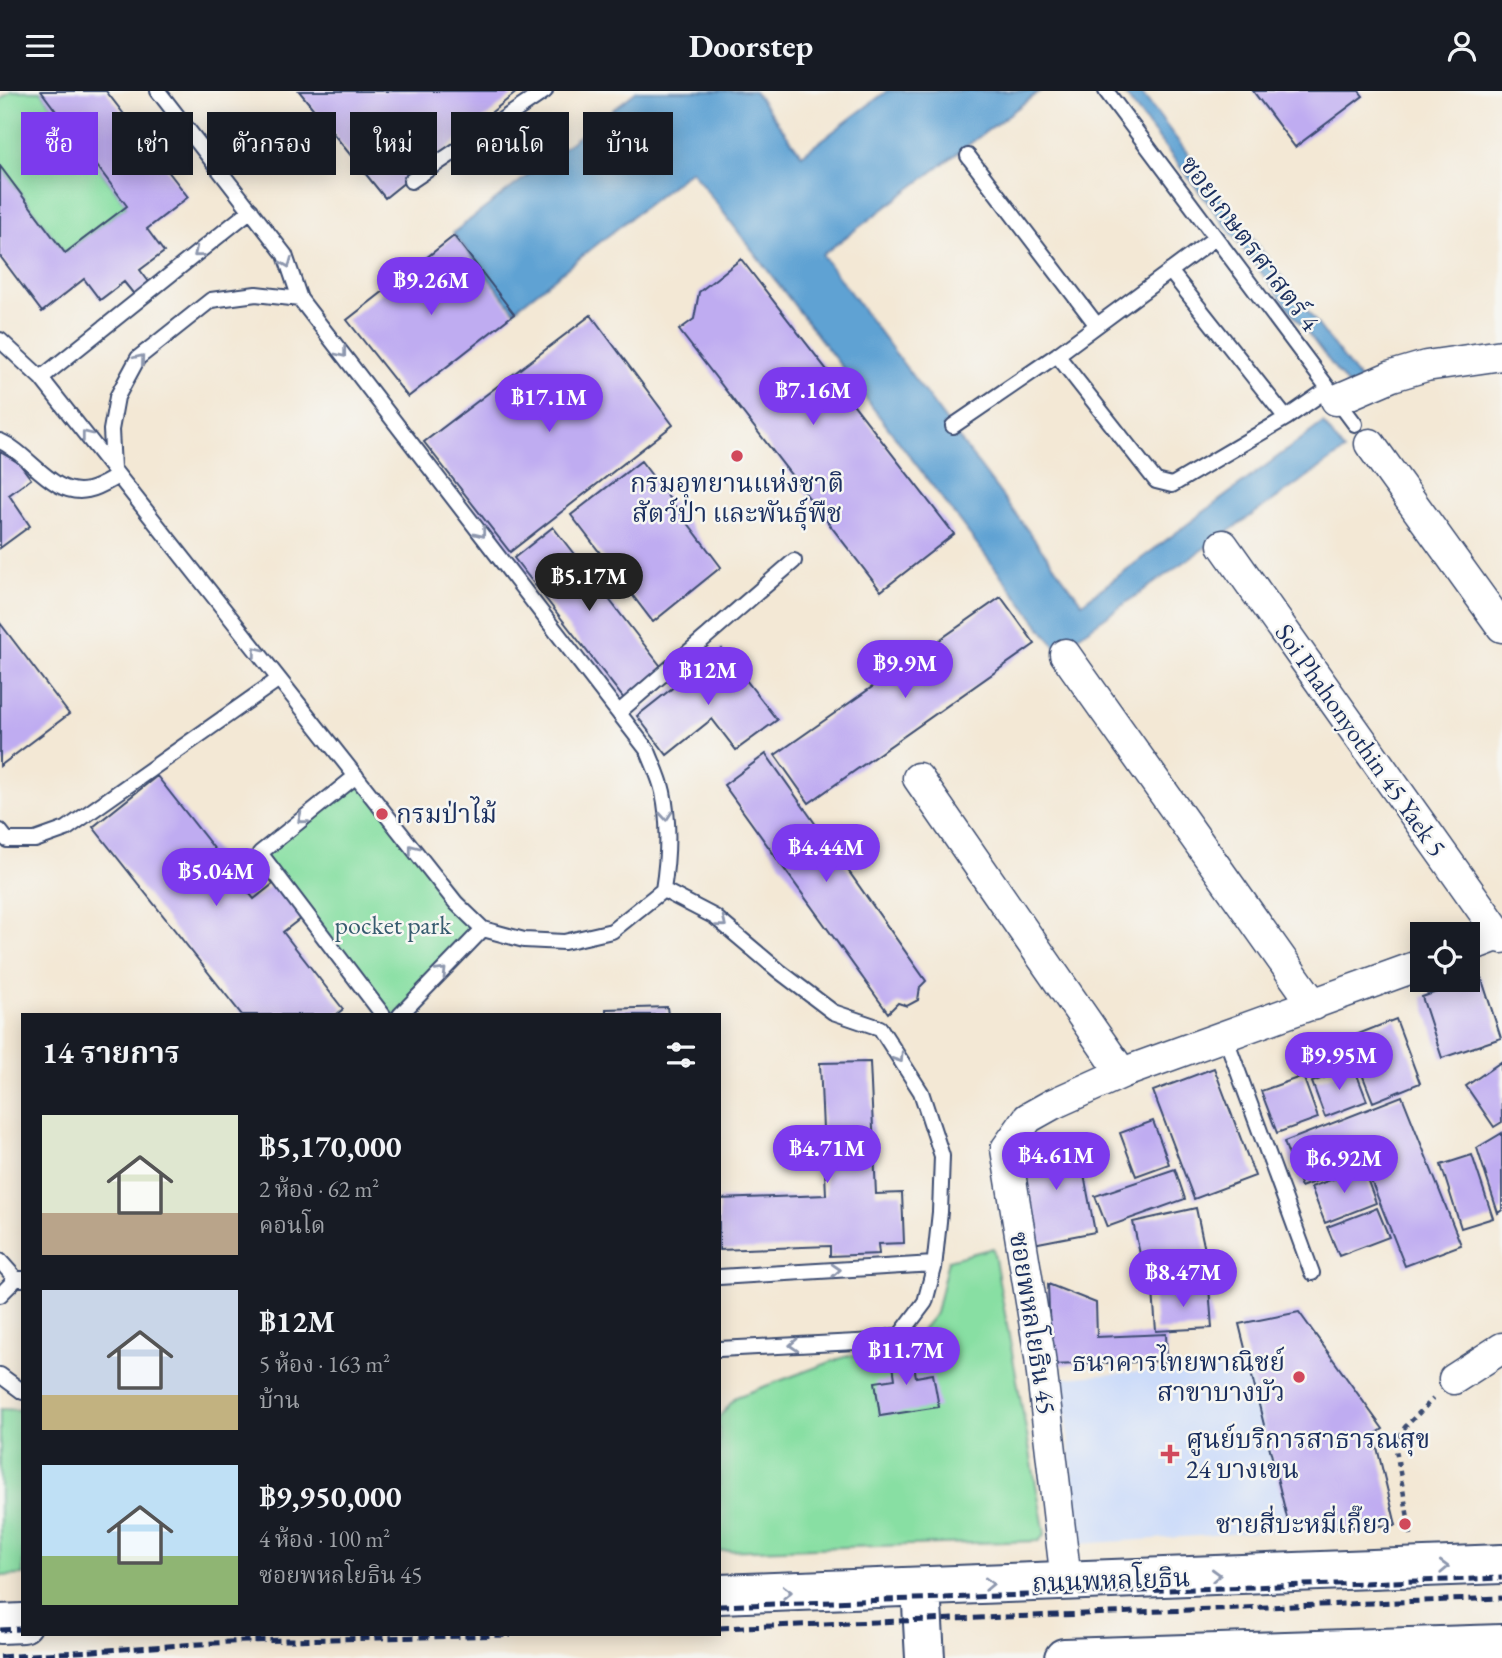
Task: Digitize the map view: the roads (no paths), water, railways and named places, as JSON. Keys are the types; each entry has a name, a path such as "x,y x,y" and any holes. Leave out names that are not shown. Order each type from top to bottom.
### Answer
{"main road":[{"name":"ถนนพหลโยธิน","path":"721,1594 1502,1564"},
{"path":"921,1587 925,1658"},
{"path":"0,1624 21,1623"},
{"path":"1064,1658 1502,1644"}],"street":[{"path":"1332,394 1426,366 1502,355"},
{"path":"1362,434 1502,628"},
{"name":"Soi Phahonyothin 45 Yaek 5","path":"1223,545 1501,936"},
{"path":"1065,654 1314,1005"},
{"path":"918,778 1122,1073"},
{"path":"1480,943 1501,936"},
{"name":"ซอยพหลโยธิน 45","path":"1066,1581 1040,1357 1006,1149 1028,1118 1122,1073 1410,969"},
{"path":"1454,1379 1502,1348"}],"lane":[{"path":"0,340 41,378 456,903 483,929 524,940 564,942 612,931 663,890 667,838 663,791 648,751 300,299 285,255 158,91"},
{"path":"411,181 545,91"},
{"name":"ซอยเกษตรศาสตร์ 4","path":"1106,91 1362,434"},
{"path":"968,156 1096,324"},
{"path":"41,378 251,210"},
{"path":"953,426 1057,355 1215,237"},
{"path":"1170,271 1286,418"},
{"path":"116,473 111,430 117,397 138,358 211,300 256,294 300,299"},
{"path":"1057,355 1156,481 1172,485 1332,394"},
{"path":"0,441 54,482 71,491 88,490 116,473"},
{"path":"619,712 794,561"},
{"path":"0,831 6,840 34,840 66,829 279,680"},
{"path":"356,776 260,853 381,1013"},
{"path":"663,890 715,917 779,971 833,1011 880,1028 921,1092 942,1156 940,1212 934,1264 925,1302 901,1334 876,1341 721,1349"},
{"path":"402,1013 483,929"},
{"path":"1225,1036 1312,1273"},
{"path":"0,1261 19,1279 0,1295"},
{"path":"721,1277 934,1264"},
{"path":"0,1375 21,1391"}],"water":[{"path":"637,91 754,91 802,155 887,91 1040,91 822,255 1082,603 1323,423 1344,451 1058,650 691,170 514,310 453,233 528,175 569,175 569,143 583,133 583,175 673,175 673,112 610,112"},
{"path":"1122,91 1140,91 1360,380 1350,388"}],"railway":[{"path":"721,1606 1502,1578"},
{"path":"721,1628 1502,1598"},
{"path":"0,1630 21,1629"},
{"path":"0,1657 245,1641 467,1636"}],"place":[{"name":"กรมอุทยานแห่งชาติ สัตว์ป่า และพันธุ์พืช","path":"737,456"},
{"name":"กรมป่าไม้","path":"382,814"},
{"name":"ธนาคารไทยพาณิชย์ สาขาบางบัว","path":"1299,1377"},
{"name":"ศูนย์บริการสาธารณสุข 24 บางเขน","path":"1170,1454"},
{"name":"ชายสี่บะหมี่เกี๊ยว","path":"1405,1524"}],"park label":[{"name":"pocket park","path":"393,925"}]}
